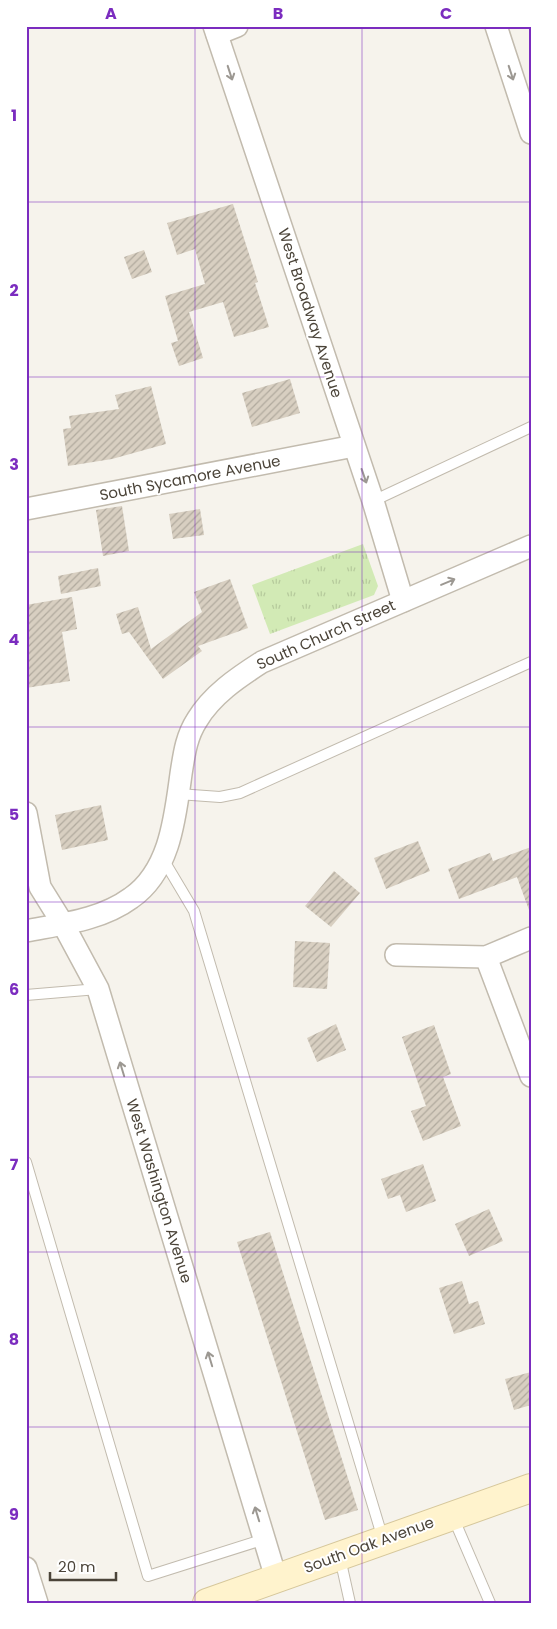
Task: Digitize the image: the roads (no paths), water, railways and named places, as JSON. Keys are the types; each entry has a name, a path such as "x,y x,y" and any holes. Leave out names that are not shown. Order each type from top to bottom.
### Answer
{"main road":[{"name":"South Oak Avenue","path":"207,1603 531,1488"}],"street":[{"path":"216,30 237,26"},
{"path":"496,26 531,133"},
{"name":"West Broadway Avenue","path":"216,30 373,501 403,601"},
{"name":"South Sycamore Avenue","path":"26,509 354,446"},
{"name":"South Church Street","path":"26,931 98,916 130,899 143,888 163,859 178,794 186,744 196,720 214,698 236,679 262,662 531,546"},
{"name":"West Washington Avenue","path":"26,813 40,887 63,924 98,988 276,1578"},
{"path":"396,955 486,957 531,938"},
{"path":"486,957 531,1076"},
{"path":"26,1568 37,1603"}],"lane":[{"path":"373,501 531,427"},
{"path":"178,794 220,797 240,793 531,662"},
{"path":"163,859 194,912 384,1540"},
{"path":"26,995 98,988"},
{"path":"26,1162 148,1576 265,1539"},
{"path":"453,1516 490,1603"},
{"path":"340,1557 350,1603"}]}
